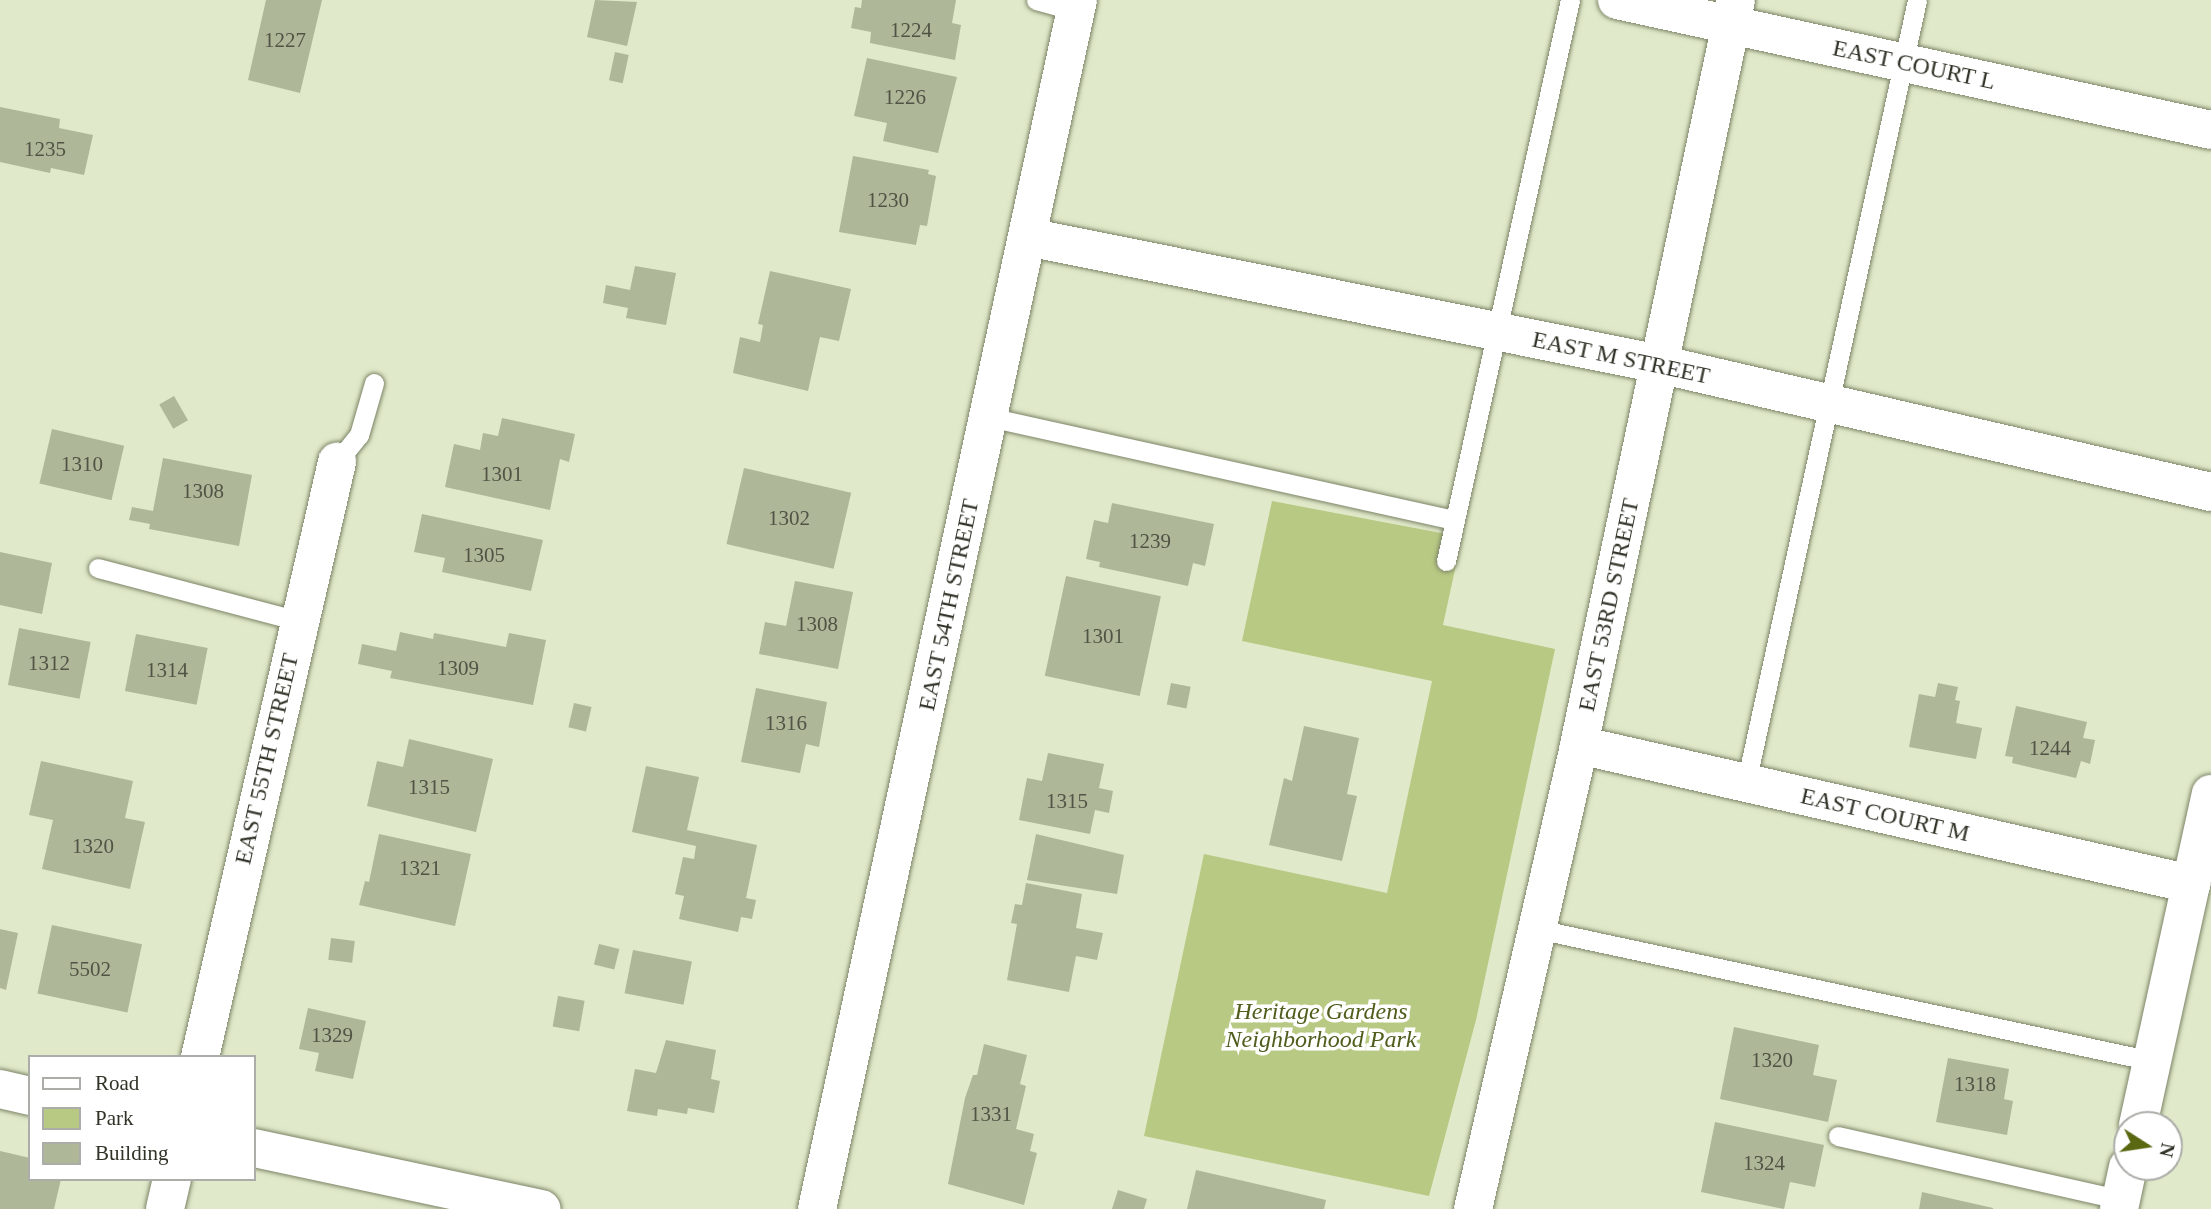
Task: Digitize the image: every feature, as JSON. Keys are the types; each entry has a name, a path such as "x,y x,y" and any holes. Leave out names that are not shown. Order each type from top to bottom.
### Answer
{"street":[{"name":"EAST COURT L","path":"1617,0 1733,12 1903,62 2211,130"},
{"name":"EAST 54TH STREET","path":"817,1209 1077,5"},
{"name":"EAST 53RD STREET","path":"1473,1209 1579,745 1733,12"},
{"name":"EAST M STREET","path":"1028,237 1659,364 2211,492"},
{"name":"EAST 55TH STREET","path":"200,1055 337,462"},
{"name":"EAST COURT M","path":"1579,745 2191,884"},
{"path":"2141,1111 2211,794"},
{"path":"0,1089 28,1096"},
{"path":"256,1148 542,1209"},
{"path":"165,1209 172,1181"}],"lane":[{"path":"1037,0 1077,5"},
{"path":"1446,561 1570,0"},
{"path":"1746,783 1917,0"},
{"path":"337,462 359,435 374,383"},
{"path":"989,417 1454,520"},
{"path":"98,568 299,621"},
{"path":"1537,929 2152,1061"},
{"path":"1838,1136 2123,1192"}],"green space":[{"name":"Heritage Gardens Neighborhood Park","path":"1272,501 1462,537 1443,625 1555,649 1476,1020 1429,1196 1144,1136 1204,854 1387,893 1432,681 1242,641"}],"building":[{"path":"266,0 322,0 300,93 248,80"},
{"path":"595,0 637,2 627,46 587,37"},
{"path":"862,0 956,0 952,23 961,25 955,60 870,43 871,32 851,28 855,7 861,8"},
{"path":"615,52 629,55 623,83 609,80"},
{"path":"867,58 957,77 938,153 883,141 887,123 854,116"},
{"path":"0,107 60,119 59,128 93,135 84,175 51,168 50,173 0,162"},
{"path":"853,156 929,170 928,174 936,176 927,226 920,225 916,245 839,232"},
{"path":"635,266 676,273 666,325 626,318 628,308 603,303 606,285 630,290"},
{"path":"770,271 851,289 839,341 820,337 808,391 733,373 740,337 760,342 763,325 758,324"},
{"path":"174,396 188,420 173,429 159,404"},
{"path":"502,418 575,434 569,462 560,459 550,510 445,487 454,444 480,450 483,433 498,436"},
{"path":"52,429 124,446 112,500 39,484"},
{"path":"163,458 252,475 239,546 149,529 150,524 129,520 132,507 153,511"},
{"path":"744,468 851,493 834,569 726,544"},
{"path":"1112,503 1214,524 1205,566 1193,563 1188,586 1099,567 1100,562 1086,559 1094,520 1108,523"},
{"path":"422,514 543,540 531,591 442,572 445,558 414,552"},
{"path":"0,552 52,563 42,614 0,605"},
{"path":"1066,576 1161,596 1140,696 1045,676"},
{"path":"795,581 853,592 838,669 759,654 765,622 786,626"},
{"path":"19,628 91,642 80,699 8,685"},
{"path":"400,632 433,639 434,633 506,647 509,633 546,640 533,705 390,678 392,671 358,664 362,644 396,651"},
{"path":"136,634 208,648 197,705 125,691"},
{"path":"1171,683 1191,687 1186,708 1167,705"},
{"path":"1938,683 1958,687 1955,700 1960,701 1956,723 1982,728 1976,759 1909,747 1919,694 1935,697"},
{"path":"756,688 827,702 819,747 806,744 800,773 741,762"},
{"path":"574,703 592,707 586,731 568,727"},
{"path":"2016,706 2087,722 2083,738 2095,740 2090,764 2081,761 2076,778 2012,763 2013,757 2005,756"},
{"path":"1304,726 1359,738 1347,794 1357,796 1342,861 1269,845 1284,778 1292,781"},
{"path":"409,739 493,759 476,832 367,806 377,761 403,767"},
{"path":"1048,753 1104,764 1099,788 1113,791 1109,813 1095,810 1090,834 1019,820 1027,778 1042,781"},
{"path":"41,761 133,781 125,818 145,822 130,889 42,869 53,820 29,815"},
{"path":"646,766 699,777 687,830 757,845 746,898 756,900 752,919 741,917 738,932 679,919 684,896 675,894 683,857 694,859 696,846 632,832"},
{"path":"379,834 471,854 455,926 359,905 365,881 369,882"},
{"path":"1036,834 1124,855 1117,894 1027,880"},
{"path":"1026,883 1082,894 1076,928 1103,933 1097,960 1076,956 1069,992 1007,980 1017,924 1011,923 1015,904 1022,905"},
{"path":"52,925 142,944 127,1013 37,993"},
{"path":"0,929 18,933 6,990 0,988"},
{"path":"331,938 355,941 352,963 328,960"},
{"path":"599,944 619,949 614,969 594,964"},
{"path":"633,950 692,961 684,1005 625,993"},
{"path":"558,996 585,1001 579,1031 553,1027"},
{"path":"308,1008 366,1021 353,1079 315,1071 319,1053 299,1049"},
{"path":"1734,1027 1819,1045 1813,1075 1837,1080 1828,1122 1720,1099"},
{"path":"666,1040 716,1050 711,1079 720,1081 714,1113 688,1108 687,1114 658,1109 657,1116 627,1111 635,1069 656,1073"},
{"path":"984,1044 1027,1055 1020,1084 1026,1086 1016,1129 1034,1134 1030,1151 1037,1153 1024,1205 948,1184 965,1098 973,1075 977,1075"},
{"path":"1948,1058 2009,1069 2004,1099 2013,1101 2007,1135 1936,1122"},
{"path":"1715,1122 1824,1145 1815,1187 1790,1182 1784,1209 1701,1192"},
{"path":"0,1151 28,1158 28,1181 61,1181 54,1209 0,1209"},
{"path":"1196,1170 1326,1200 1324,1209 1187,1209"},
{"path":"1118,1190 1147,1199 1144,1209 1112,1209"},
{"path":"1922,1192 1993,1208 1993,1209 1919,1209"}]}
